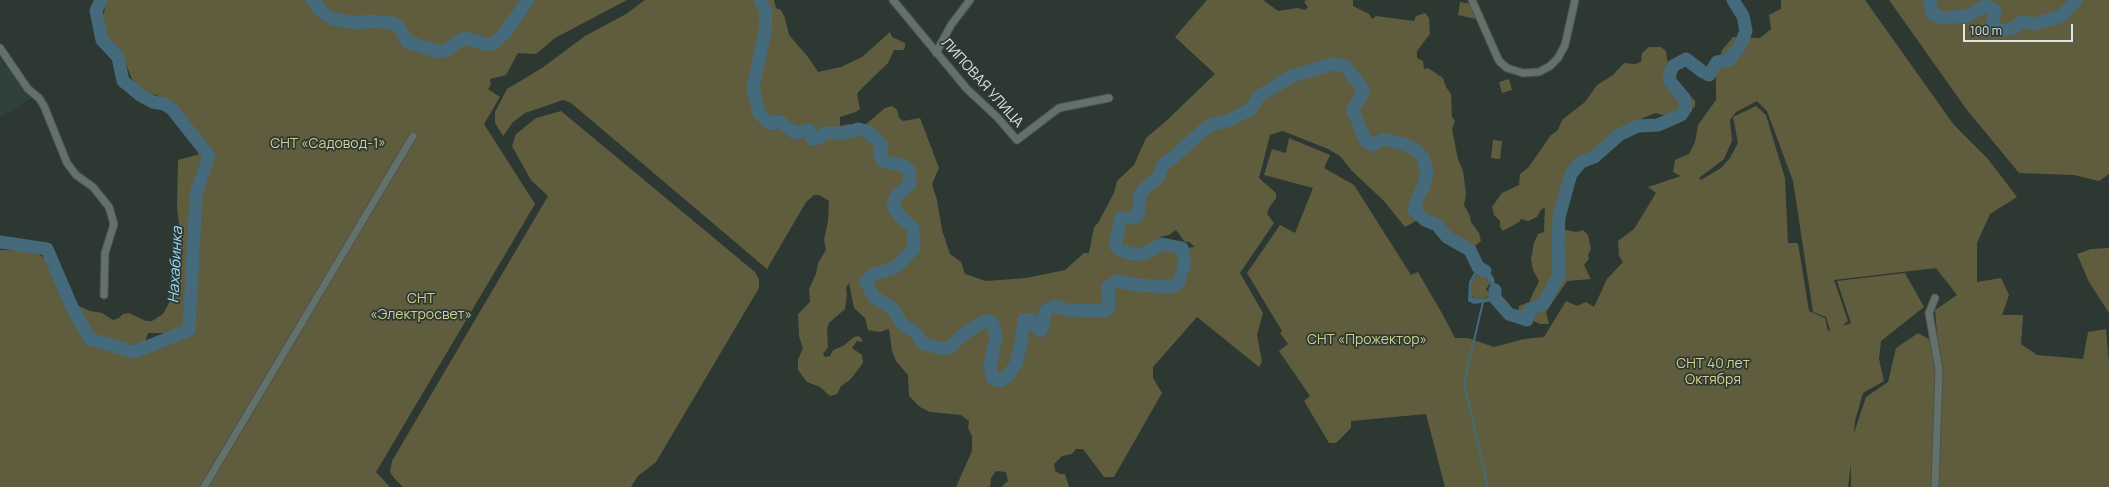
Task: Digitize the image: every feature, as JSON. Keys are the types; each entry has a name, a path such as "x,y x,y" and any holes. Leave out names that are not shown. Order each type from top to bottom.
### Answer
{"street":[{"name":"ЛИПОВАЯ УЛИЦА","path":"893,0 936,53 1017,140 1059,108 1109,98"},
{"path":"936,53 951,25 970,0"},
{"path":"1472,0 1499,61 1507,68 1522,73 1539,72 1550,66 1558,58 1565,45 1575,0"},
{"path":"0,48 28,89 39,98 44,106 67,163 76,175 93,187 110,207 114,224 105,253 104,296"},
{"path":"204,487 414,136"},
{"path":"1935,298 1929,313 1939,370 1935,487"}],"shaded area":[{"path":"0,59 32,98 0,117"}],"green space":[{"name":"СНТ «Садовод-1»","path":"107,0 627,0 555,38 536,54 518,53 506,75 490,79 491,85 488,89 500,97 484,124 535,204 376,472 390,487 0,487 0,250 35,251 45,259 86,341 136,354 182,339 194,330 194,293 191,282 195,220 190,217 185,326 174,333 148,333 144,345 138,346 106,339 99,339 88,331 74,304 90,311 102,313 113,320 119,318 123,314 129,313 146,321 152,321 163,314 169,303 169,285 180,233 177,207 178,160 211,151 178,109 161,97 142,90 132,79 123,57 99,32"},
{"path":"645,0 774,0 776,8 781,10 785,18 789,35 808,57 818,72 841,67 862,57 890,32 892,37 905,43 903,50 894,50 888,63 859,91 857,94 860,109 856,112 840,117 840,126 849,124 853,127 865,125 885,108 892,106 897,110 899,118 903,121 920,118 939,168 932,184 937,200 942,230 950,254 961,262 965,274 986,281 1026,278 1065,270 1084,253 1089,253 1094,227 1098,223 1114,193 1117,181 1134,165 1146,138 1215,74 1175,37 1207,0 1263,0 1278,11 1297,8 1305,10 1308,7 1304,2 1306,0 1353,0 1353,6 1369,14 1372,19 1376,16 1414,21 1416,16 1425,13 1429,18 1430,34 1417,51 1417,58 1423,61 1424,69 1428,68 1443,78 1446,87 1451,94 1452,117 1455,121 1452,129 1458,159 1463,171 1466,194 1464,205 1470,216 1471,222 1479,233 1481,241 1475,246 1446,235 1443,223 1425,216 1405,227 1384,201 1352,171 1340,156 1328,149 1282,131 1270,135 1259,178 1276,193 1276,198 1267,214 1274,223 1240,273 1263,313 1257,335 1262,362 1259,367 1197,317 1153,367 1153,378 1162,393 1114,477 1104,477 1083,449 1076,449 1072,454 1062,456 1054,464 1055,471 1060,474 1065,474 1069,487 1001,487 1008,481 1006,472 996,471 991,478 990,487 956,487 972,451 972,436 968,428 969,421 961,415 930,412 920,407 909,396 908,375 896,361 892,351 889,329 880,332 868,330 865,318 854,308 849,283 846,288 847,295 845,309 829,323 827,329 828,347 823,354 825,357 830,356 833,350 843,346 854,337 859,336 862,339 862,342 857,341 852,348 862,355 863,363 850,380 841,386 837,394 830,396 820,387 807,382 798,370 798,360 803,348 799,336 798,314 810,302 809,289 816,274 818,263 826,250 824,240 828,221 829,201 819,195 814,195 806,202 767,269 571,103 563,100 525,113 513,122 503,136 495,123 495,112 507,89 542,68 585,36 626,14","holes":["1176,230 1185,242 1189,242 1195,247 1187,248 1184,252 1179,247 1166,247 1158,249 1156,242 1160,237 1169,235"]},
{"path":"1781,0 1865,0 1954,125 1988,159 2017,197 1990,214 1977,243 1977,282 2001,278 2009,295 2002,315 2023,315 2021,344 2037,355 2083,359 2088,332 2106,329 2109,364 2109,487 1851,487 1851,464 1848,487 1445,487 1426,414 1351,421 1351,428 1336,443 1329,443 1304,401 1310,396 1279,351 1288,344 1280,333 1282,331 1247,273 1280,225 1295,233 1313,188 1264,175 1272,149 1286,153 1289,138 1330,155 1324,168 1354,185 1411,275 1418,272 1455,338 1468,338 1494,347 1524,339 1544,337 1566,301 1577,306 1586,302 1594,307 1607,279 1623,262 1619,256 1618,241 1634,229 1656,193 1648,187 1681,176 1673,172 1675,160 1689,154 1695,142 1698,125 1716,100 1716,72 1722,50 1733,37 1760,38 1771,29 1769,15 1781,9","holes":["1757,101 1767,111 1793,181 1813,312 1826,317 1830,330 1828,331 1825,318 1809,311 1798,243 1788,243 1785,178 1766,115 1756,106 1733,117 1738,143 1730,158 1721,168 1701,180 1699,178 1724,159 1732,141 1730,120 1736,112","1936,268 1957,295 1935,310 1937,334 1934,342 1918,333 1896,348 1888,382 1866,397 1854,433 1855,421 1863,393 1884,381 1879,359 1881,341 1924,307 1905,273 1837,281 1851,323 1842,326 1848,321 1834,280"]},
{"path":"1889,0 2109,0 2109,174 2099,181 2074,175 2019,173 1967,110"},
{"path":"1460,2 1471,4 1476,19 1458,15"},
{"path":"1649,47 1661,47 1666,51 1669,72 1664,77 1664,83 1679,92 1687,92 1695,101 1695,107 1669,117 1656,113 1645,117 1615,135 1604,146 1600,161 1596,163 1584,158 1579,164 1563,200 1558,204 1566,215 1563,220 1556,220 1556,225 1561,229 1576,232 1583,230 1588,235 1591,249 1588,255 1589,259 1584,265 1591,279 1567,281 1546,312 1549,324 1540,324 1521,315 1518,311 1519,306 1529,302 1539,281 1533,270 1531,259 1534,243 1538,234 1544,232 1545,207 1540,211 1537,217 1528,221 1521,219 1519,222 1503,231 1500,227 1500,221 1494,215 1492,207 1502,193 1519,185 1520,174 1528,168 1551,135 1558,130 1562,120 1585,102 1597,85 1613,75 1624,63 1635,64 1641,62 1642,53"},
{"path":"1509,79 1512,90 1502,93 1499,82"},
{"path":"561,111 755,272 759,280 759,288 656,462 638,476 631,487 403,487 390,472 392,461 548,196 531,180 512,146 516,134 536,118"},
{"path":"1493,140 1502,141 1500,159 1491,158"},
{"path":"2109,248 2109,313 2089,282 2077,254 2091,249"},
{"path":"1479,271 1485,274 1490,284 1486,289 1490,295 1483,299 1474,298 1470,292 1471,284"}],"water":[{"path":"1425,216 1438,219 1443,223 1443,233 1441,234 1435,231 1433,225 1425,220"},
{"path":"1474,261 1488,270 1494,278 1500,305 1493,301 1474,304 1468,301 1469,282 1475,271 1473,267","holes":["1478,272 1485,274 1493,289 1494,295 1483,299 1473,298 1471,284"]}],"waterway":[{"name":"Нахабинка","path":"0,242 47,249 72,307 90,339 134,352 189,330 196,194 209,156 172,109 164,104 153,102 140,95 123,81 118,57 102,40 96,11 101,0"},
{"name":"Нахабинка","path":"312,0 323,13 333,19 357,23 369,21 392,23 399,27 408,42 438,52 449,49 457,42 466,38 484,44 493,44 505,33 528,0"},
{"name":"Нахабинка","path":"760,0 766,11 765,31 753,88 759,113 769,123 780,122 795,133 809,130 812,139 819,138 824,133 846,133 858,129 869,132 882,146 880,155 883,161 904,166 909,170 910,184 897,195 893,206 900,216 913,228 914,248 896,267 872,275 866,281 868,286 874,297 893,309 902,324 916,333 922,343 939,348 949,348 965,333 983,322 989,321 993,324 996,337 990,367 993,379 998,381 1002,380 1009,374 1016,364 1024,320 1031,320 1040,331 1043,327 1045,311 1055,306 1068,310 1105,311 1109,307 1108,287 1117,281 1139,285 1168,287 1174,286 1179,282 1185,262 1182,248 1162,244 1144,254 1131,254 1120,250 1115,245 1121,218 1135,217 1138,215 1140,195 1144,189 1158,178 1163,165 1201,132 1213,124 1228,121 1251,109 1259,96 1292,76 1333,64 1345,66 1363,89 1363,92 1353,110 1365,140 1372,145 1384,139 1403,144 1413,148 1422,156 1427,170 1424,186 1418,197 1414,210 1425,220 1437,225 1447,237 1470,250 1478,267 1485,271"},
{"name":"Нахабинка","path":"1495,290 1495,298 1509,314 1527,320 1530,310 1544,303 1559,275 1559,217 1571,174 1581,162 1594,157 1619,135 1638,126 1658,125 1681,115 1686,108 1684,98 1669,80 1673,66 1686,59 1709,75 1717,62 1729,60 1740,46 1746,31 1743,16 1733,0"},
{"name":"Нахабинка","path":"1930,0 1932,14 1943,18 1967,16 1985,6 1995,10 1992,24 1999,31 2014,28 2022,22 2034,24 2062,16 2076,0"},
{"path":"1483,302 1464,383 1488,487"}],"park label":[{"name":"СНТ «Электросвет»","path":"421,308"},
{"name":"СНТ «Прожектор»","path":"1367,340"},
{"name":"СНТ 40 лет Октября","path":"1713,372"}]}
